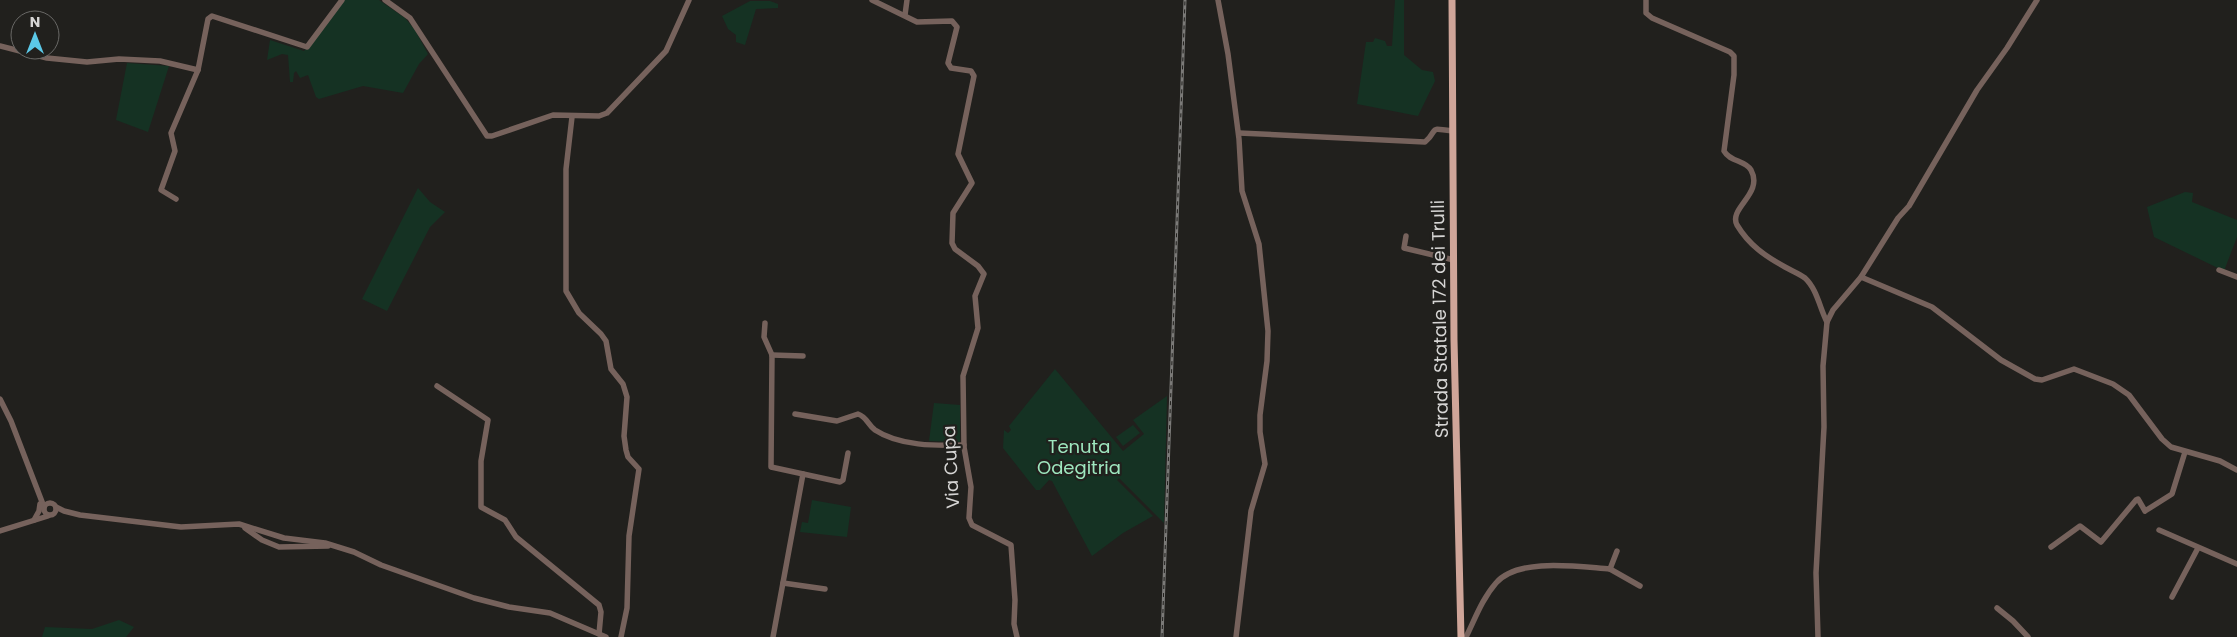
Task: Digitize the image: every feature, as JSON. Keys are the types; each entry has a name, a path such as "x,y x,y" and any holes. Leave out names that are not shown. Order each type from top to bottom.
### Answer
{"main road":[{"name":"Strada Statale 172 dei Trulli","path":"1452,0 1460,637"}],"street":[{"path":"176,199 161,190 175,151 171,134 198,70 208,19 212,16 307,48 342,0"},
{"path":"385,0 410,18 487,136 553,115 572,117 603,116 615,106 666,51 689,0"},
{"path":"872,0 905,15 907,0"},
{"path":"1218,0 1239,133 1242,190 1259,244 1268,331 1267,361 1260,415 1260,432 1265,464 1251,511 1236,637"},
{"path":"1646,0 1646,13 1652,18 1723,49 1734,56 1734,75 1724,151 1727,157 1746,165 1751,170 1753,180 1751,194 1737,211 1735,217 1736,224 1759,252 1804,277 1810,284 1828,322"},
{"path":"1818,637 1816,573 1824,427 1823,366 1828,322 1833,310 1861,277 1898,218 1909,206 1977,90 2007,48 2037,0"},
{"name":"Via Cupa","path":"905,15 918,22 952,22 957,27 948,63 951,68 971,71 974,76 958,154 972,184 953,213 952,243 955,249 978,266 984,274 975,296 978,328 963,376 964,445 971,487 970,523 1011,545 1015,600 1014,624 1017,637"},
{"path":"0,46 47,58 87,62 119,59 160,61 198,70"},
{"path":"572,117 566,168 566,292 574,308 606,341 611,369 623,384 627,397 624,436 626,450 628,457 639,469 628,541 627,606 621,637"},
{"path":"1239,133 1418,142 1427,140 1433,130 1437,128 1453,131"},
{"path":"1406,236 1404,248 1454,260"},
{"path":"2219,270 2237,277"},
{"path":"1861,277 1932,307 2001,360 2026,375 2042,380 2074,369 2113,384 2129,395 2167,444 2237,470"},
{"path":"766,323 764,337 772,355 771,466 773,468 842,481 848,454"},
{"path":"772,355 803,356"},
{"path":"437,386 488,420 481,461 481,507 506,520 518,538 599,605 601,612 599,634"},
{"path":"0,399 11,421 43,508 42,514 31,522"},
{"path":"795,414 837,421 858,414 866,418 875,430 906,443 964,445"},
{"path":"2051,547 2080,526 2101,542 2136,500 2138,499 2145,511 2172,494 2185,452"},
{"path":"773,637 803,474"},
{"path":"36,488 53,505 64,511 80,515"},
{"path":"31,522 40,507 36,488"},
{"path":"43,508 53,505"},
{"path":"51,515 53,505"},
{"path":"43,508 51,515"},
{"path":"0,531 51,515 80,515 181,527 235,524 284,538 315,541 340,548 474,598 509,607 550,614 606,637"},
{"path":"235,524 267,543 279,547 316,546 340,548"},
{"path":"2159,530 2237,564"},
{"path":"2172,597 2198,548"},
{"path":"1610,569 1617,550"},
{"path":"1466,637 1483,601 1497,582 1514,572 1545,564 1610,569 1640,586"},
{"path":"783,583 825,589"},
{"path":"1997,608 2018,625 2028,637"}],"green space":[{"path":"343,0 379,0 405,18 415,30 428,54 419,64 403,93 363,86 319,99 316,97 308,75 300,78 296,71 293,82 290,82 288,55 282,54 267,60 270,40 304,51"},
{"path":"1395,0 1404,0 1404,55 1422,70 1433,72 1435,81 1418,116 1357,104 1366,42 1373,42 1375,38 1385,41 1387,46 1392,46"},
{"path":"750,1 770,1 778,4 778,8 756,9 745,45 736,42 736,35 728,29 722,16"},
{"path":"127,63 169,66 148,132 116,120"},
{"path":"418,188 430,202 445,212 430,227 387,311 362,299"},
{"path":"2185,192 2193,193 2192,202 2237,220 2237,237 2224,271 2154,237 2147,207"},
{"name":"Tenuta Odegitria","path":"1055,369 1123,451 1144,434 1133,420 1167,396 1164,523 1119,478 1117,480 1153,516 1123,533 1092,556 1052,481 1049,480 1040,490 1036,490 1003,448 1004,430 1008,433 1011,430 1009,426"},
{"path":"934,403 960,405 960,442 929,441"},
{"path":"1133,425 1140,433 1123,446 1116,437"},
{"path":"812,500 851,507 847,537 800,532 802,522 808,523"},
{"path":"119,620 134,627 126,637 42,637 45,627 92,629"}],"railway":[{"path":"1162,637 1185,0"}]}
